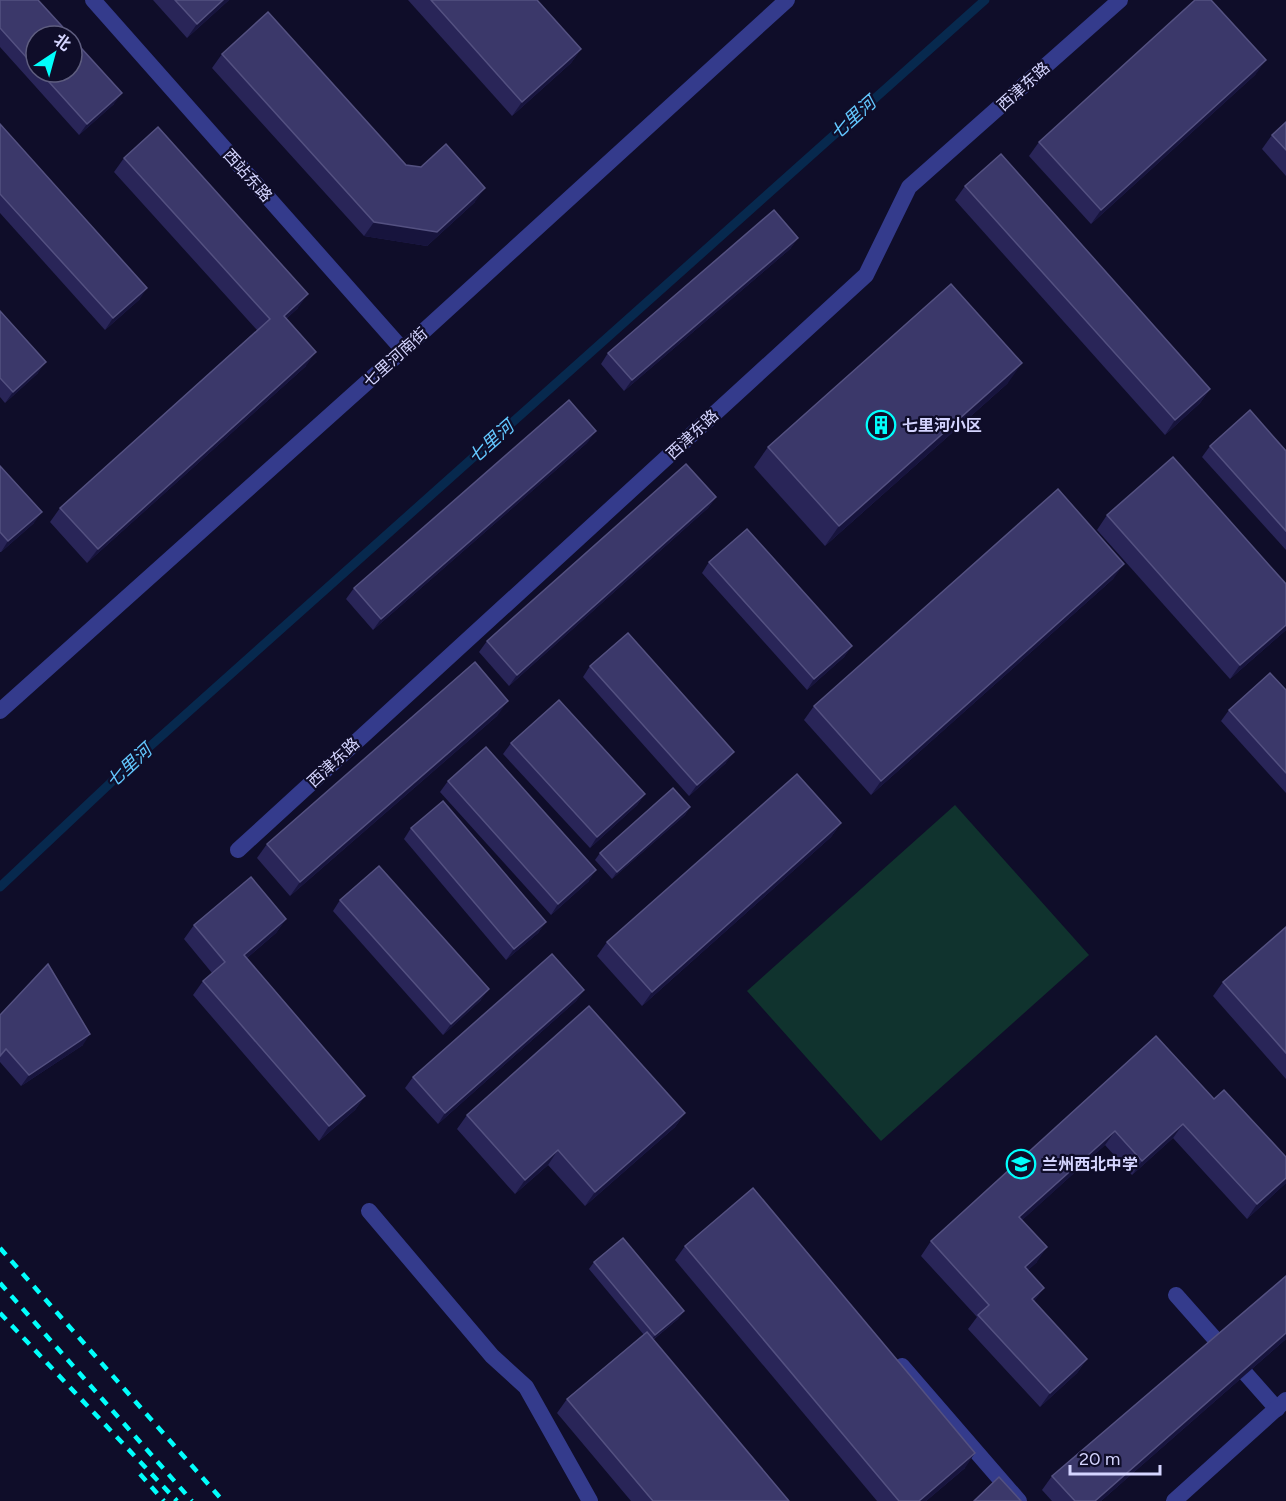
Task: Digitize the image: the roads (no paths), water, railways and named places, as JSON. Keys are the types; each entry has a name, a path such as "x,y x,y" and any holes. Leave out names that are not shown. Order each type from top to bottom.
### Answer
{"street":[{"name":"西站东路","path":"93,0 403,350"},
{"name":"七里河南街","path":"0,711 403,350 787,0"},
{"name":"西津东路","path":"238,850 866,275 909,187 1120,0"},
{"path":"369,1211 492,1356 526,1387 590,1501"},
{"path":"1174,1501 1281,1404 1176,1295"},
{"path":"888,1350 1019,1501"}],"waterway":[{"name":"七里河","path":"0,887 138,757 985,0"}],"railway":[{"path":"0,1248 223,1501"},
{"path":"0,1283 192,1501"},
{"path":"0,1313 177,1501"},
{"path":"140,1474 164,1501"}],"place":[{"name":"七里河小区","path":"881,425"},
{"name":"兰州西北中学","path":"1021,1164"}]}
